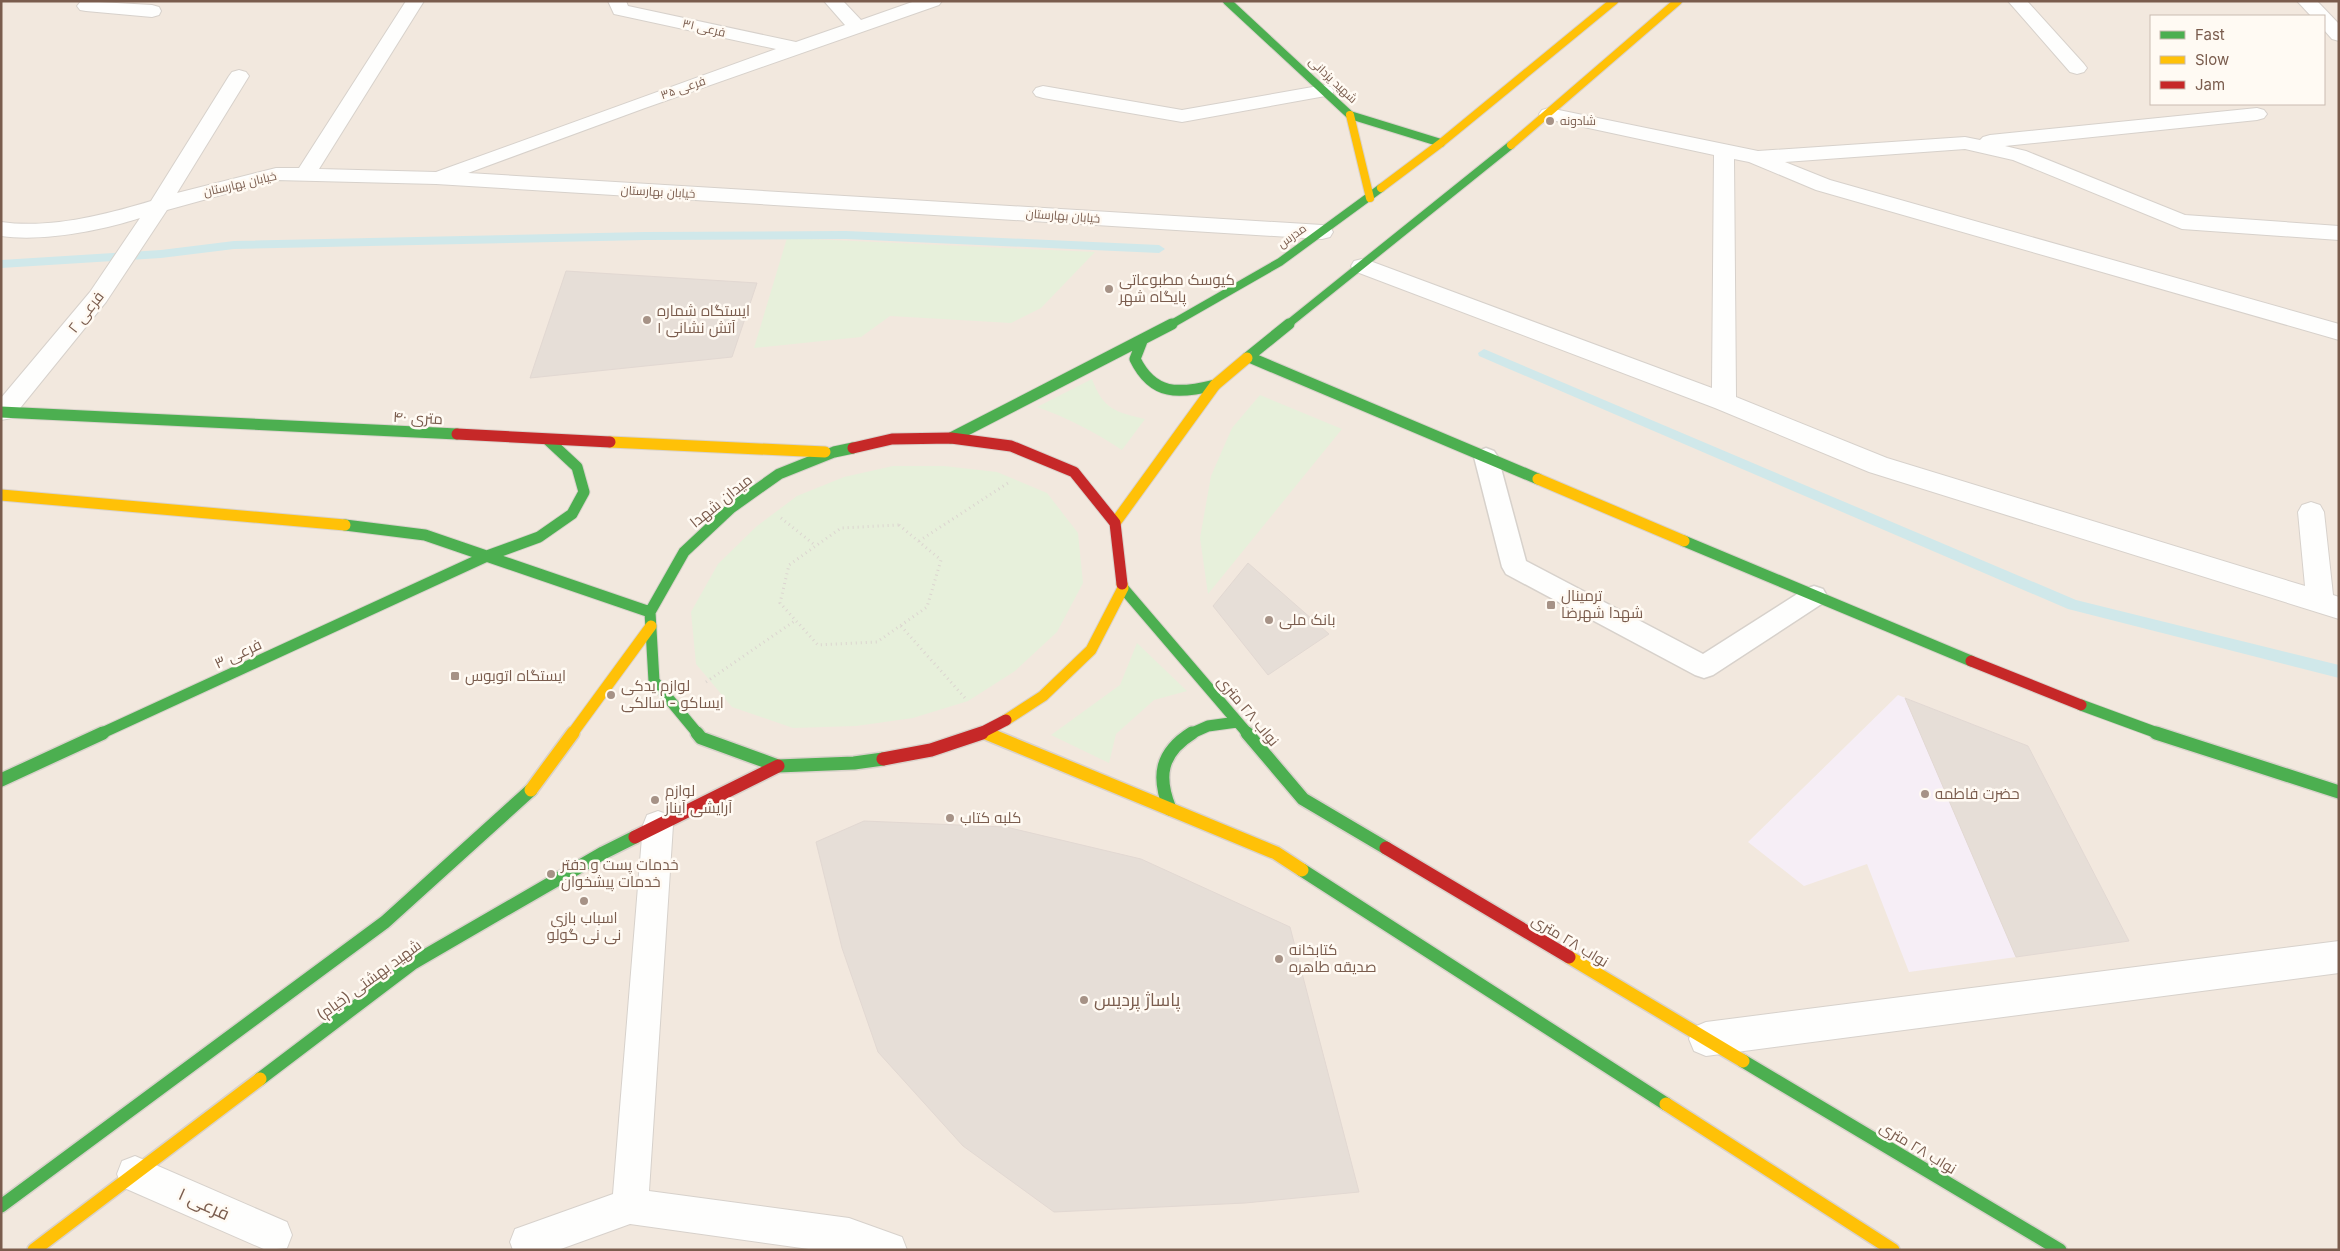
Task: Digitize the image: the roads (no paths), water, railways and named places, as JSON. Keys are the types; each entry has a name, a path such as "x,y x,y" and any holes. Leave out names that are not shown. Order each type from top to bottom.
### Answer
{"main road":[{"name":"شهید یزدانی","path":"1227,1 1350,115 1442,143"},
{"name":"مدرس","path":"951,438 1142,341 1280,262 1370,198 1442,143 1614,1"},
{"path":"1,495 298,520 425,535 650,612 654,682 701,738 778,766 854,762 919,754 986,733 1043,696 1091,650 1123,588 1115,523 1215,385 1330,288 1362,266 1549,114 1678,1"},
{"path":"1350,115 1370,198"},
{"path":"1142,341 1134,359 1142,377 1163,389 1190,392 1215,385"},
{"path":"1249,356 1938,648 2140,728 2339,792"},
{"name":"۴۰ متری","path":"2,412 548,440 834,452"},
{"name":"میدان شهدا","path":"650,612 684,552 730,508 779,474 834,452 892,439 951,438 1011,446 1074,472 1115,523"},
{"name":"فرعی ۳","path":"1,780 487,556 540,537 572,514 584,492 577,467 548,440"},
{"name":"نواب ۲۸ متری","path":"1123,588 1303,799 2060,1250"},
{"path":"1,1206 385,922 529,792 651,626"},
{"path":"1170,809 1163,791 1163,772 1169,754 1181,739 1197,728 1216,723 1237,722"},
{"path":"986,733 1276,853 1892,1250"},
{"name":"شهید بهشتی (خیام)","path":"34,1250 414,963 603,853 778,766"}],"street":[{"path":"92,1 86,6 152,11"},
{"path":"305,175 415,1"},
{"name":"فرعی ۳۱","path":"617,1 621,10 796,48"},
{"path":"834,1 857,27"},
{"name":"فرعی ۳۵","path":"436,178 932,1"},
{"path":"2017,1 2077,68"},
{"path":"2306,1 2320,15"},
{"path":"2325,21 2339,35"},
{"name":"فرعی ۲","path":"2,412 52,355 98,297 136,242 239,76"},
{"path":"1043,92 1182,116 1324,91"},
{"path":"1549,114 1754,157 1823,185 2339,332"},
{"path":"1754,157 1965,143 2257,114"},
{"path":"1965,143 2019,155 2182,222 2339,233"},
{"path":"1724,150 1724,402"},
{"name":"خیابان بهارستان","path":"1,229 22,232 109,221 159,205 276,174 436,178 1322,232"},
{"path":"1362,266 1724,402 1878,465 2329,606 2311,512"},
{"path":"630,1206 658,825"},
{"path":"1706,1039 2339,957"},
{"name":"فرعی ۱","path":"135,1174 274,1235"},
{"path":"528,1242 630,1206 849,1236 889,1250"}],"lane":[{"path":"1486,457 1515,567 1704,667 1814,596"}],"waterway":[{"path":"1,264 161,254 234,245 645,236 846,235 1159,249"},
{"path":"1484,353 2073,605 2339,672"}],"place":[{"name":"شادونه","path":"1550,121"},
{"name":"کیوسک مطبوعاتی پایگاه شهر","path":"1109,289"},
{"name":"ایستگاه شماره ۱ آتش نشانی","path":"647,320"},
{"name":"ترمینال شهدا شهرضا","path":"1551,605"},
{"name":"بانک ملی","path":"1269,620"},
{"name":"ایستگاه اتوبوس","path":"455,676"},
{"name":"لوازم یدکی ایساکو - سالکی","path":"611,695"},
{"name":"حضرت فاطمه","path":"1925,794"},
{"name":"لوازم آرایشی آیناز","path":"655,800"},
{"name":"کلبه کتاب","path":"950,818"},
{"name":"خدمات پست و دفتر خدمات پیشخوان","path":"551,874"},
{"name":"اسباب بازی نی نی گولو","path":"584,901"},
{"name":"کتابخانه صدیقه طاهره","path":"1279,959"},
{"name":"پاساژ پردیس","path":"1084,1000"}]}
